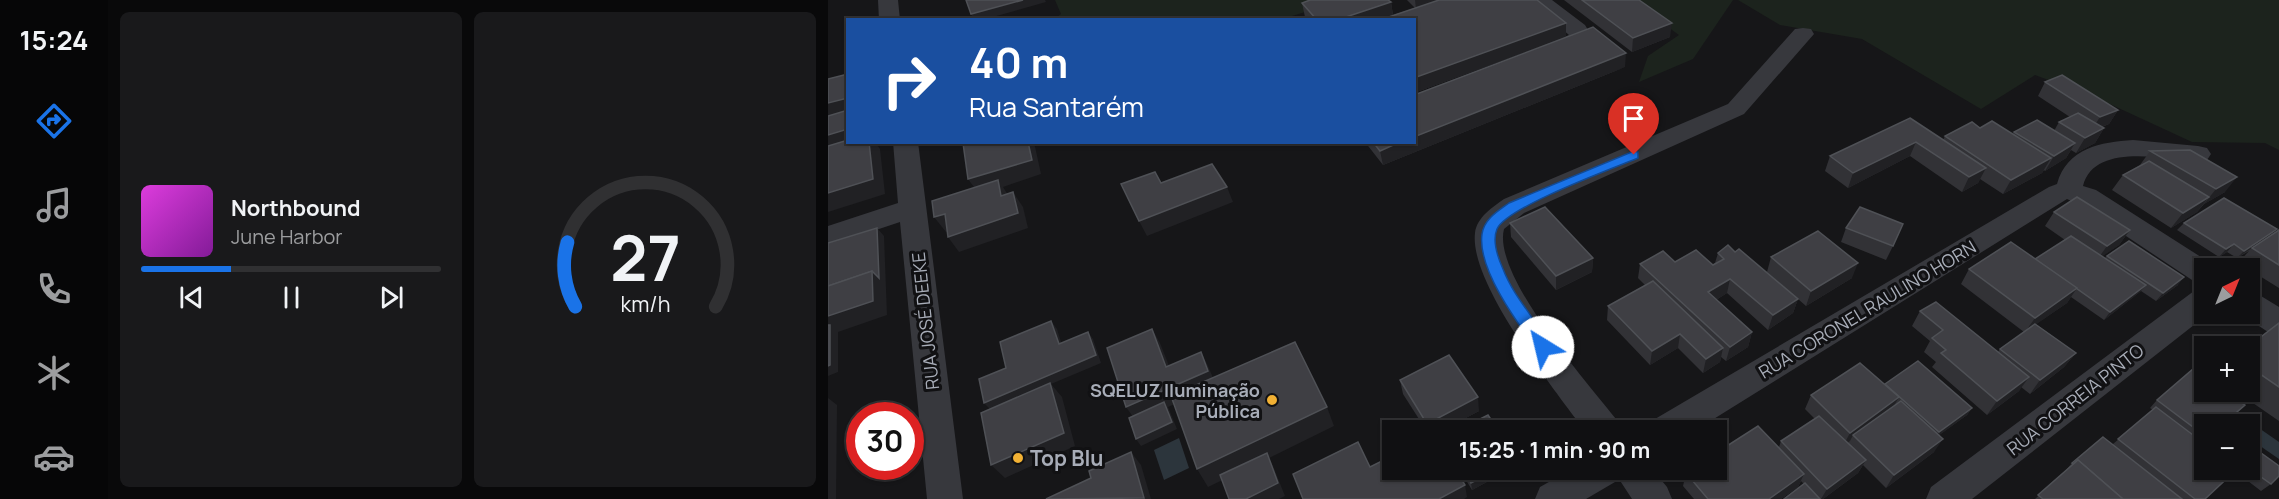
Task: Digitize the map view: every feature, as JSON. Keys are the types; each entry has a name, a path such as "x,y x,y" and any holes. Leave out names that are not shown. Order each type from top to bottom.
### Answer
{"street":[{"path":"888,0 890,18"},
{"path":"1523,62 1577,40 1580,35 1577,30 1539,0"},
{"path":"1597,420 1519,313 1496,270 1489,247 1489,232 1495,220 1514,207 1736,109 1803,34"},
{"name":"RUA JOSÉ DEEKE","path":"905,144 945,499"},
{"path":"2194,267 2087,197 2069,190 2075,170 2092,154 2116,148 2198,154"},
{"name":"RUA CORONEL RAULINO HORN","path":"1683,420 2058,193 2069,190"},
{"path":"828,236 912,208"},
{"name":"RUA CORREIA PINTO","path":"1944,499 2194,307"},
{"path":"2260,311 2279,323"},
{"path":"1553,499 1585,480"},
{"path":"1640,480 1654,499"}],"shaded area":[{"path":"1055,0 1345,0 1285,18 1056,18 1061,14"},
{"path":"1631,0 1733,0 1693,59 1639,82 1648,56 1679,35"},
{"path":"1738,0 2279,0 2279,150 2265,143 2192,142 2099,99 2035,75 1981,109 1862,39 1780,25"},
{"path":"2260,429 2279,442 2279,459 2260,446"},
{"path":"1179,438 1189,468 1164,480 1154,450"}],"building":[{"path":"966,0 1023,0 971,14"},
{"path":"1310,0 1388,0 1391,2 1343,18 1315,18 1302,3"},
{"path":"1439,0 1537,0 1566,23 1416,77 1416,18 1386,18"},
{"path":"1582,0 1639,0 1672,23 1633,38"},
{"path":"1593,27 1626,53 1416,136 1416,94"},
{"path":"846,74 846,98 828,103 828,79"},
{"path":"2062,75 2118,110 2100,117 2045,82"},
{"path":"846,111 846,130 828,135 828,116"},
{"path":"2078,113 2104,128 2085,138 2059,122"},
{"path":"1910,118 1986,168 1969,177 1916,142 1853,173 1830,156"},
{"path":"2037,120 2075,143 2054,156 2014,132"},
{"path":"1992,121 2051,158 2011,180 1945,136 1972,122 1980,128"},
{"path":"846,141 846,144 869,144 873,179 828,193 828,146"},
{"path":"963,144 1028,144 1032,160 968,179"},
{"path":"1375,144 1396,144 1380,151"},
{"path":"2190,150 2237,177 2216,189 2150,151"},
{"path":"2149,161 2209,197 2183,213 2123,175"},
{"path":"1212,164 1227,187 1139,221 1121,184 1155,172 1161,183"},
{"path":"998,180 1001,196 1013,192 1018,213 948,237 945,214 934,217 932,201"},
{"path":"2077,197 2130,230 2107,246 2054,212"},
{"path":"2224,198 2277,229 2244,251 2234,244 2226,249 2184,223"},
{"path":"1545,207 1593,258 1556,276 1510,223"},
{"path":"1860,207 1903,224 1893,246 1846,228"},
{"path":"877,228 879,278 872,271 828,286 828,243"},
{"path":"2279,230 2279,265 2252,248"},
{"path":"1818,231 1858,263 1811,291 1771,257"},
{"path":"2071,236 2146,285 2110,312 2035,259"},
{"path":"2129,241 2184,277 2163,293 2107,256"},
{"path":"2011,242 2077,288 2035,318 1969,269"},
{"path":"1728,245 1735,252 1739,249 1798,299 1773,315 1730,279 1708,292 1752,332 1730,347 1640,264 1663,251 1675,262 1696,250 1713,265 1724,259 1718,253"},
{"path":"872,271 873,301 828,316 828,286"},
{"path":"1653,281 1723,348 1706,359 1680,334 1652,351 1608,306"},
{"path":"1936,302 2029,377 1997,401 1941,353 1946,350 1932,338 1943,330 1920,311"},
{"path":"1051,321 1059,344 1088,332 1096,355 984,403 979,379 1006,368 1000,342"},
{"path":"2279,323 2279,387 2260,374 2260,338"},
{"path":"2035,324 2076,353 2040,380 2000,349"},
{"path":"828,325 830,325 830,365 828,366"},
{"path":"1152,329 1166,367 1201,352 1208,371 1126,407 1107,348"},
{"path":"1295,342 1327,407 1197,469 1171,396"},
{"path":"1449,355 1478,397 1435,420 1425,420 1400,380"},
{"path":"1918,361 1972,408 1939,432 1885,384"},
{"path":"1860,363 1899,397 1850,433 1811,395"},
{"path":"2193,369 2194,402 2240,402 2245,405 2235,414 2194,414 2194,428 2157,400"},
{"path":"1050,383 1064,433 991,465 981,413"},
{"path":"1901,401 1943,439 1894,475 1853,435"},
{"path":"1164,402 1172,422 1136,439 1129,418"},
{"path":"2156,407 2194,436 2194,480 2225,480 2205,499 2195,499 2118,439"},
{"path":"1488,415 1491,420 1478,420"},
{"path":"1819,416 1866,460 1827,489 1781,441"},
{"path":"1758,426 1804,474 1769,499 1708,499 1692,480 1727,480 1727,446"},
{"path":"2103,437 2182,499 2123,499 2078,460 2072,463"},
{"path":"1358,442 1370,467 1382,461 1382,480 1462,480 1465,485 1439,499 1303,499 1293,474"},
{"path":"1131,452 1144,498 1046,499 1091,478 1089,471"},
{"path":"2260,452 2279,466 2279,476 2271,484 2260,476"},
{"path":"1267,453 1278,483 1246,499 1229,499 1220,475"},
{"path":"2078,460 2123,499 2043,499 2038,495"},
{"path":"1805,483 1820,499 1784,499"}],"place":[{"name":"SQELUZ Iluminação Pública","path":"1272,400"},
{"name":"Top Blu","path":"1018,458"}],"route":[{"path":"1543,347 1519,313 1496,270 1489,247 1489,232 1495,220 1514,207 1634,155"}]}
